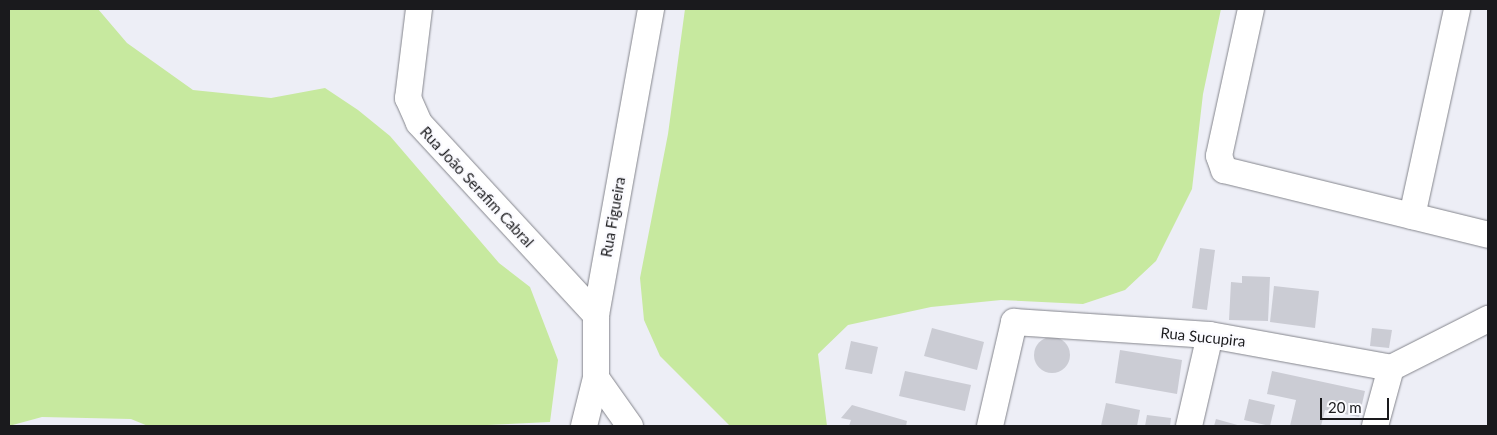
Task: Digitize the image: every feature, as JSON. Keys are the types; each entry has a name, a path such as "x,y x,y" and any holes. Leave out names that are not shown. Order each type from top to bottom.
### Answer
{"street":[{"name":"Rua João Serafim Cabral","path":"419,9 408,98 419,123 596,314"},
{"name":"Rua Figueira","path":"584,426 596,378 596,314 651,9"},
{"path":"1251,9 1219,156 1224,170 1488,235"},
{"path":"1412,216 1457,9"},
{"path":"1375,426 1391,368 1488,319"},
{"name":"Rua Sucupira","path":"990,426 1014,322 1210,335 1391,368"},
{"path":"1189,426 1210,335"},
{"path":"596,378 630,426"}],"green space":[{"path":"9,9 98,9 127,43 193,90 271,98 325,88 358,110 390,136 499,263 530,287 558,360 550,422 465,426 148,426 131,419 42,417 9,426"},
{"path":"685,9 1221,9 1203,94 1192,189 1156,261 1125,290 1083,304 1001,300 931,307 848,325 818,354 827,426 730,426 660,356 644,320 640,278 668,134"}],"building":[{"path":"1200,248 1215,250 1207,310 1192,308"},
{"path":"1242,276 1270,277 1268,321 1229,320 1231,282 1242,283"},
{"path":"1274,286 1319,291 1315,328 1270,322"},
{"path":"932,328 984,342 977,370 924,356"},
{"path":"1372,328 1392,330 1389,348 1370,346"},
{"path":"1052,337 1064,343 1070,355 1064,367 1052,373 1040,367 1034,355 1040,343"},
{"path":"851,341 878,347 872,374 845,369"},
{"path":"1120,350 1182,360 1177,394 1115,383"},
{"path":"905,371 971,385 965,411 899,396"},
{"path":"1272,371 1365,391 1359,417 1325,410 1321,426 1290,426 1296,400 1267,394"},
{"path":"1249,399 1275,405 1270,426 1244,420"},
{"path":"1106,403 1140,410 1137,426 1101,426"},
{"path":"852,405 907,421 906,426 849,426 851,420 841,418"},
{"path":"1147,415 1171,418 1170,426 1145,426"},
{"path":"1216,419 1241,426 1214,426"}]}
